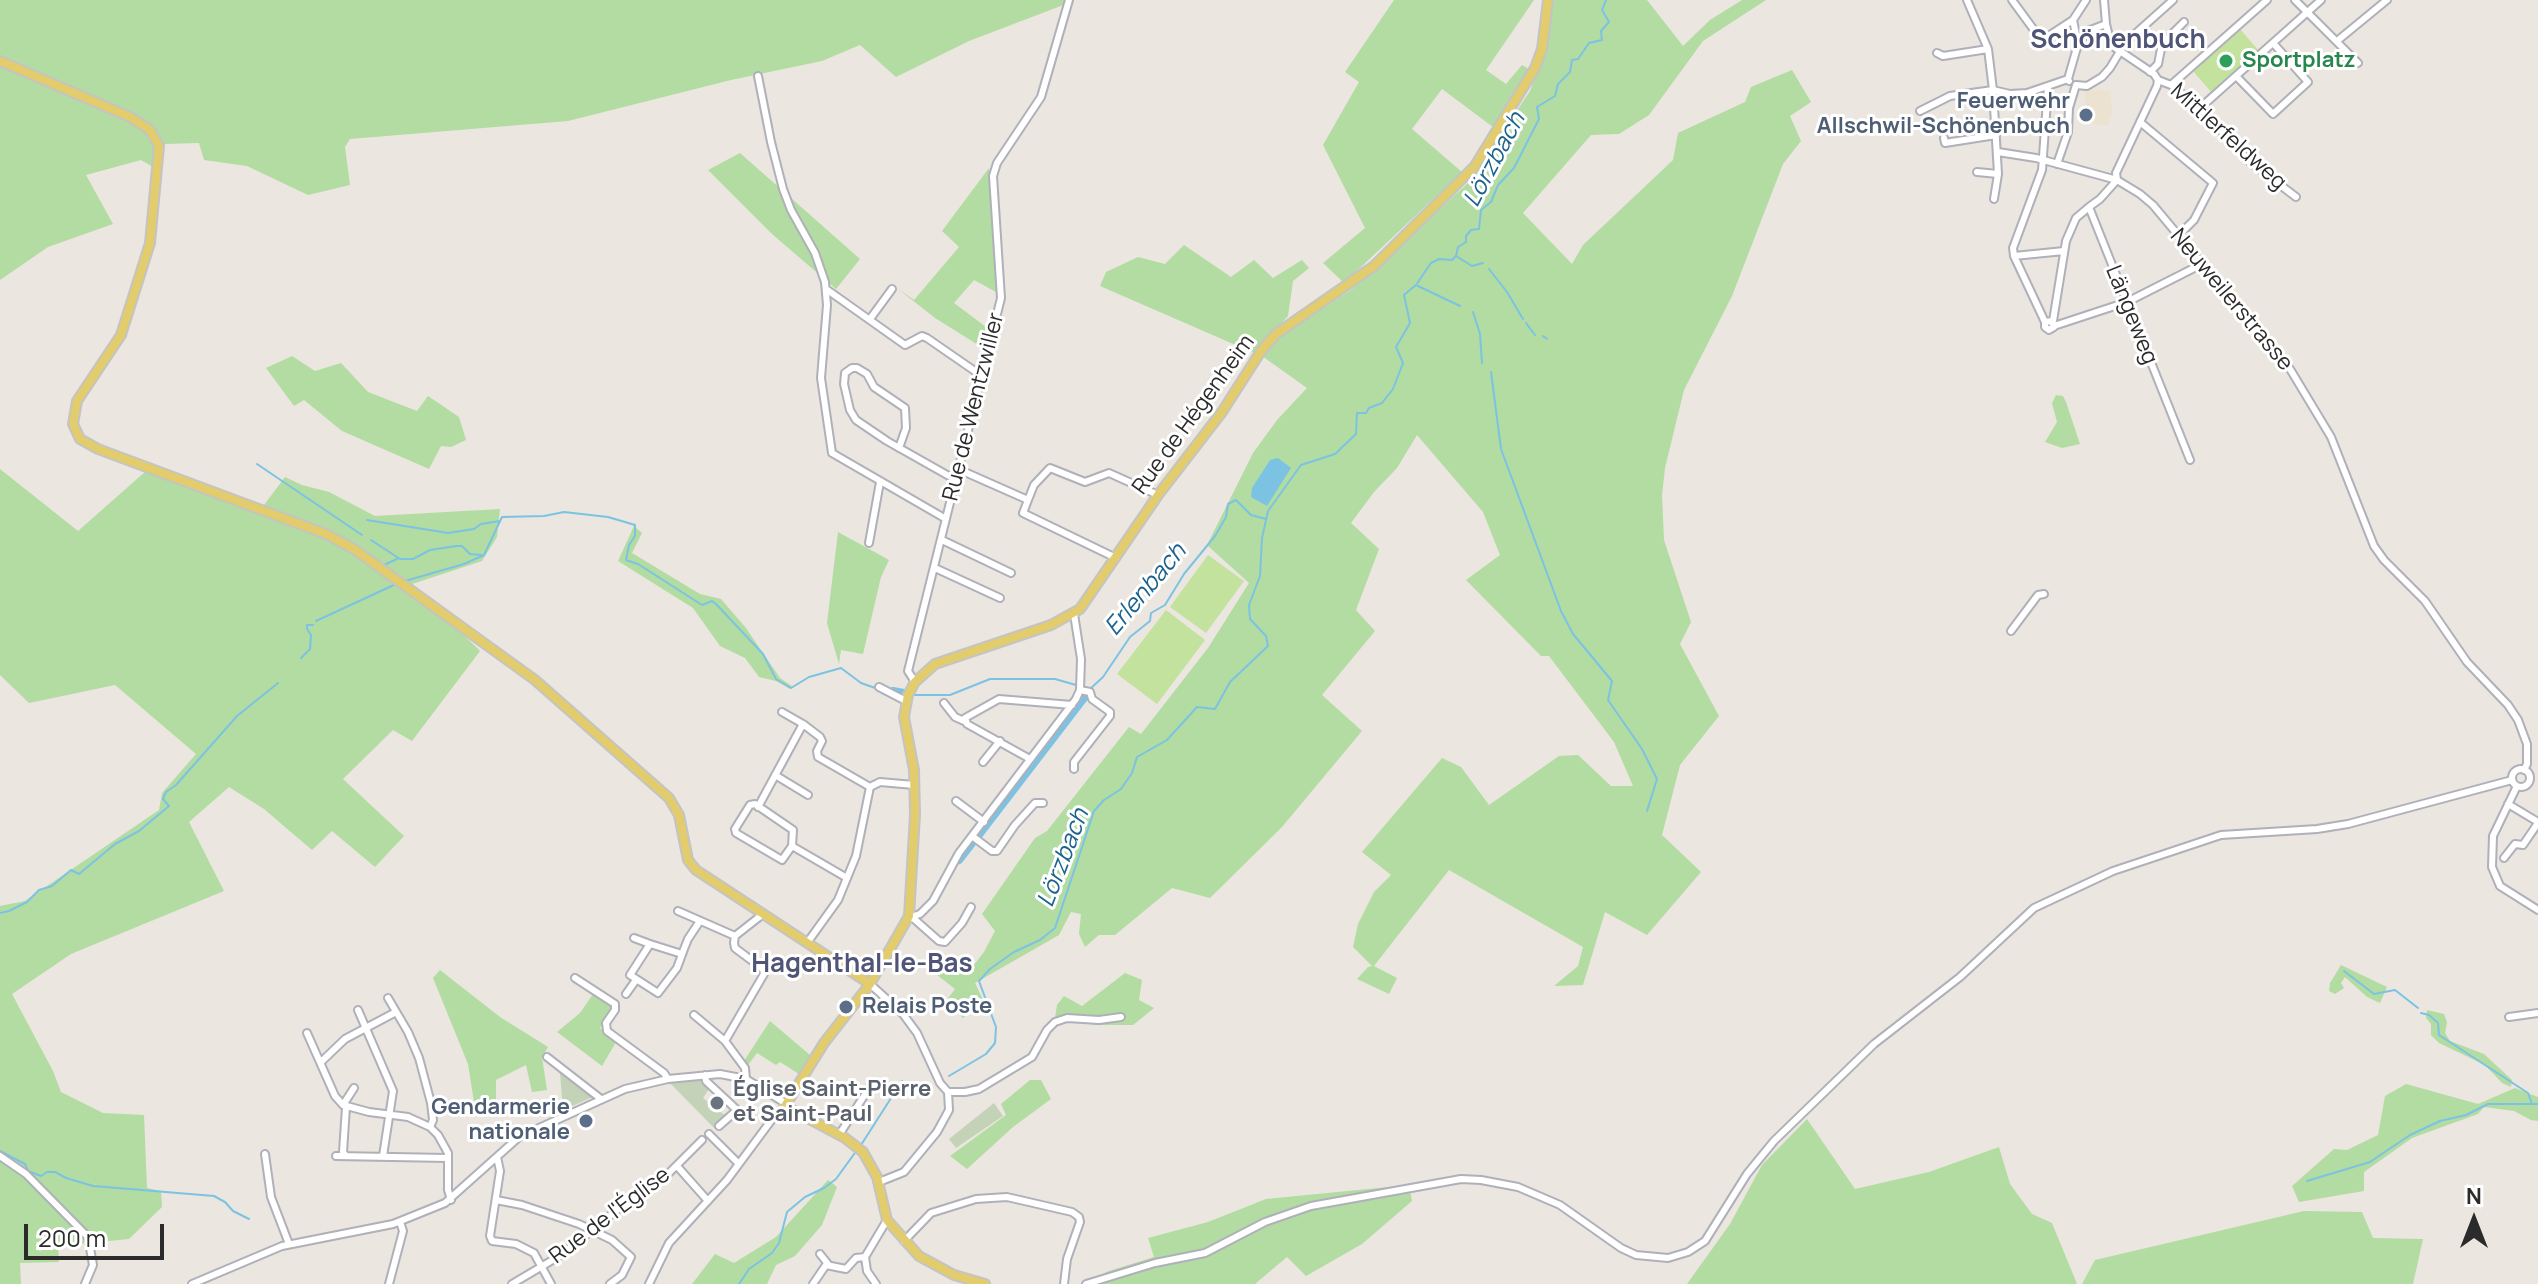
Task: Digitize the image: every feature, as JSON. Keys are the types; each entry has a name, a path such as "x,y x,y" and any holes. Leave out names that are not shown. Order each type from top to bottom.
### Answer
{"main road":[{"name":"Rue de Hégenheim","path":"913,686 935,664 946,659 1051,625 1074,614 1276,334 1374,266 1475,166 1527,86 1535,68 1542,49 1548,0"},
{"path":"0,61 130,117 150,130 159,146 150,243 121,335 77,401 73,424 80,439 91,447 326,534 354,549 535,680 669,798 679,815 688,860 696,870 870,984"},
{"path":"913,686 906,701 904,723 914,785 910,918 870,984 824,1043 785,1104 794,1113 839,1135 863,1152 879,1182 887,1220 919,1256 967,1281 985,1284"}],"street":[{"name":"Rue de Wentzwiller","path":"913,686 908,671 1001,298 993,176 997,163 1044,90 1069,0"},
{"path":"1967,0 1988,49 1998,152 1994,199"},
{"path":"2012,0 2041,35 2050,35 2073,20 2086,0"},
{"path":"2051,323 2064,251 2076,218 2117,180 2116,173 2158,80 2108,41 2104,0"},
{"path":"2068,79 2076,85 2087,86 2102,77 2125,43 2173,0"},
{"path":"2171,85 2267,0"},
{"path":"2295,0 2358,63"},
{"path":"2200,108 2321,0"},
{"path":"2337,41 2387,0"},
{"path":"2073,20 2078,44"},
{"path":"2150,72 2158,64 2162,44 2184,22"},
{"path":"2068,79 2078,44 2091,29 2106,24"},
{"path":"2236,76 2273,114 2308,82 2273,43"},
{"path":"1937,53 1943,56 1988,49"},
{"path":"758,76 783,189 820,265 826,289 821,378 832,453 946,519"},
{"path":"1920,111 1950,96 1993,90 2023,94 2068,79"},
{"name":"Mittlerfeldweg","path":"2158,80 2171,85 2200,108 2250,162 2296,197"},
{"path":"2057,164 2068,132 2069,108 2076,85"},
{"path":"2048,87 2042,170 2015,239 2014,256 2051,323"},
{"path":"2140,122 2213,183 2194,220 2178,236"},
{"path":"1944,138 1945,143 1996,135"},
{"name":"Neuweilerstrasse","path":"1998,152 2117,180 2145,197 2290,369 2331,437 2374,546 2425,601 2467,662 2518,720 2527,744 2524,770"},
{"path":"1977,172 1998,174"},
{"name":"Längeweg","path":"2089,207 2190,460"},
{"path":"2014,256 2064,251"},
{"path":"2051,323 2127,302 2202,264"},
{"path":"826,289 905,345 922,336 927,338 982,376"},
{"path":"870,319 892,289"},
{"path":"899,448 906,428 905,408 874,387 867,374 852,368 845,373 844,384 850,410 856,420 899,448 956,480"},
{"path":"1116,558 1023,513 1034,485 1050,468 1085,482 1109,473 1158,495"},
{"path":"958,469 1028,500"},
{"path":"869,543 880,482"},
{"path":"942,540 1011,573"},
{"path":"935,568 1000,598"},
{"path":"2011,631 2038,595 2044,594"},
{"path":"971,907 964,921 945,942 939,941 910,918 920,914 933,901 958,854 1072,705 1080,690 1081,659 1074,614"},
{"path":"879,687 906,701"},
{"path":"1074,769 1074,762 1110,716 1110,712 1092,699 1090,692 1080,690"},
{"path":"964,721 997,699 1072,705"},
{"path":"944,703 955,717 1030,759"},
{"path":"782,712 820,737 818,757 870,787"},
{"path":"758,807 803,724"},
{"path":"983,762 1000,741"},
{"path":"2529,778 2524,770 2516,771 2508,804 2493,836 2493,872 2504,889 2538,910"},
{"path":"775,775 808,795"},
{"path":"2529,778 2538,776"},
{"path":"1086,1284 1116,1273 1205,1253 1265,1222 1311,1206 1461,1179 1518,1187 1560,1205 1636,1255 1668,1258 1688,1252 1705,1241 1747,1174 1774,1141 1874,1044 1960,977 2034,908 2113,871 2221,835 2348,824 2515,783 2526,785 2529,778"},
{"path":"870,787 880,782 914,785"},
{"path":"807,943 833,909 847,878 858,850 870,787"},
{"path":"956,801 984,822"},
{"path":"972,836 992,851 997,851 1035,803 1043,803"},
{"path":"2504,858 2515,844 2523,845 2538,823 2508,804"},
{"path":"750,805 758,807 793,830 792,846 782,860 736,833 735,829 750,805"},
{"path":"792,846 847,878"},
{"path":"678,911 735,936"},
{"path":"735,936 763,914"},
{"path":"650,944 630,973 658,993 677,968 688,939 700,921"},
{"path":"725,1041 764,974 763,969 735,948 735,936"},
{"path":"634,938 682,954"},
{"path":"575,978 615,1004 615,1010 606,1023 607,1031 668,1079"},
{"path":"626,994 636,980"},
{"path":"870,984 903,1014 917,1033 940,1083 948,1092 949,1110 937,1132 904,1172 879,1182"},
{"path":"388,998 413,1043 425,1076 432,1111 430,1127"},
{"path":"358,1010 393,1091 383,1156"},
{"path":"321,1062 345,1039 396,1012"},
{"path":"2509,1017 2538,1013"},
{"path":"694,1015 725,1041 745,1068 746,1079"},
{"path":"948,1092 979,1089 1032,1057 1055,1022 1067,1018 1099,1020 1121,1017"},
{"path":"307,1033 335,1096 345,1106 408,1117 430,1127 445,1145 451,1200"},
{"path":"547,1057 601,1099"},
{"path":"192,1284 289,1244 400,1222 451,1200 527,1132 625,1089 668,1079 705,1075 720,1074 746,1079 785,1104 739,1164 669,1243 649,1284"},
{"path":"705,1075 706,1081 737,1110 719,1126"},
{"path":"839,1135 871,1085"},
{"path":"345,1155 345,1106 354,1088"},
{"path":"709,1134 739,1164"},
{"name":"Rue de l'Église","path":"512,1284 542,1266 677,1166 699,1141"},
{"path":"265,1154 271,1197 289,1244"},
{"path":"0,1156 26,1174 88,1237 93,1265 85,1284"},
{"path":"336,1156 448,1158"},
{"path":"497,1157 500,1166 490,1236 492,1241 516,1244 534,1253 551,1284"},
{"path":"677,1166 708,1201"},
{"path":"904,1241 924,1218 936,1210 976,1199 1007,1197 1072,1212 1079,1217 1079,1224 1067,1259 1064,1284"},
{"path":"496,1200 522,1205 593,1229 612,1240 631,1257 622,1275 610,1284"},
{"path":"876,1284 867,1271 865,1257 887,1220"},
{"path":"389,1284 403,1231 400,1222"},
{"path":"820,1254 828,1264 846,1269 856,1258 865,1257"},
{"path":"813,1284 828,1264"}],"shaded area":[{"path":"2110,90 2112,112 2108,126 2090,123 2093,112 2085,112 2085,91"}],"green space":[{"path":"0,0 1067,0 1066,4 969,41 896,77 860,45 822,61 731,80 568,121 350,139 345,147 350,185 308,195 247,166 204,160 199,143 164,144 153,167 141,160 86,175 113,224 48,247 0,280"},
{"path":"1394,0 1534,0 1486,70 1506,84 1522,65 1529,69 1493,127 1442,89 1412,129 1462,172 1344,283 1323,263 1365,228 1323,145 1359,82 1345,72"},
{"path":"1553,0 1647,0 1683,46 1710,20 1742,0 1766,0 1703,41 1649,115 1619,134 1591,135 1523,213 1572,264 1583,245 1673,160 1678,133 1745,102 1751,87 1792,70 1811,102 1790,116 1801,141 1783,164 1732,296 1684,390 1665,468 1662,495 1664,540 1691,622 1680,644 1719,716 1680,765 1662,835 1701,872 1647,935 1605,912 1583,985 1554,986 1578,966 1583,947 1449,870 1374,966 1397,978 1389,994 1357,979 1372,966 1353,947 1358,924 1374,892 1391,875 1362,852 1442,758 1461,767 1489,805 1559,756 1578,755 1611,786 1633,786 1614,742 1549,656 1541,656 1466,580 1500,555 1483,512 1417,435 1397,468 1351,523 1379,549 1356,610 1375,631 1322,695 1362,731 1282,827 1210,898 1172,888 1115,935 1099,935 1085,947 1079,934 1081,914 1071,912 1059,935 975,983 983,1000 963,1018 946,1001 955,989 932,971 941,955 967,974 995,931 982,914 1035,838 1047,831 1129,727 1141,734 1208,648 1249,583 1207,545 1253,453 1277,420 1307,388 1262,356 1281,336 1352,289 1469,182 1530,91 1548,41"},
{"name":"Sportplatz","path":"2240,29 2259,51 2212,93 2193,71"},
{"path":"740,153 860,259 836,289 772,234 708,170"},
{"path":"989,168 996,292 974,280 954,303 990,330 983,348 935,318 897,288 914,300 959,247 942,231"},
{"path":"1184,245 1231,277 1254,260 1273,278 1302,260 1309,268 1293,281 1288,316 1254,353 1100,286 1106,272 1138,257 1165,264"},
{"path":"292,356 315,371 341,363 368,392 417,411 428,396 459,417 466,440 451,447 441,446 429,469 342,431 304,400 294,406 266,368"},
{"path":"2056,395 2063,396 2066,402 2080,444 2062,448 2045,442 2057,422 2052,403"},
{"path":"0,469 78,531 146,471 258,513 285,477 329,492 375,516 500,509 497,537 482,561 412,584 480,651 412,741 393,730 343,779 404,836 375,867 332,831 312,850 264,809 229,787 189,822 224,891 71,954 12,994 61,1092 103,1113 144,1115 147,1188 161,1191 162,1207 129,1239 58,1246 59,1262 20,1263 21,1284 0,1284 0,906 25,901 159,810 162,793 196,754 115,685 29,703 0,675"},
{"path":"634,526 642,533 632,553 700,594 721,599 746,628 780,678 792,686 790,689 776,681 759,677 745,658 720,646 693,608 618,561"},
{"path":"838,532 889,560 881,577 863,654 841,650 839,664 827,623"},
{"path":"1208,555 1244,581 1206,633 1170,607"},
{"path":"1166,610 1205,640 1157,704 1117,674"},
{"path":"2341,965 2387,987 2380,1003 2367,997 2345,977 2341,983 2344,988 2335,994 2329,991 2330,983"},
{"path":"440,970 500,1017 548,1047 542,1057 547,1090 532,1092 526,1065 496,1080 496,1101 475,1108 468,1064 433,978"},
{"path":"1125,973 1142,980 1139,1000 1154,1008 1133,1025 1094,1025 1078,1015 1055,1018 1057,1005 1064,996 1082,1006"},
{"path":"593,994 612,1008 600,1028 616,1042 602,1066 557,1032 580,1013"},
{"path":"2427,1010 2444,1014 2447,1022 2445,1033 2450,1041 2484,1054 2512,1080 2511,1087 2502,1083 2485,1065 2439,1043 2431,1035"},
{"path":"770,1021 810,1055 799,1074 757,1053 748,1065 744,1061"},
{"path":"560,1073 564,1074 595,1096 563,1110"},
{"path":"703,1080 709,1089 703,1098 728,1115 714,1128 670,1083"},
{"path":"1030,1080 1041,1080 1051,1099 1013,1127 967,1169 950,1156 1006,1115 1001,1104"},
{"path":"2406,1084 2478,1104 2515,1088 2538,1097 2538,1121 2514,1111 2484,1107 2478,1114 2412,1138 2364,1172 2364,1191 2299,1202 2292,1186 2334,1149 2347,1150 2378,1135 2385,1096"},
{"path":"994,1103 1003,1116 956,1148 949,1139"},
{"path":"1807,1119 1855,1189 1929,1172 1999,1147 2010,1184 2032,1214 2052,1223 2077,1284 1687,1284 1730,1224 1762,1165"},
{"path":"828,1180 837,1187 822,1225 795,1256 776,1265 767,1284 692,1284 715,1254 734,1263 776,1237"},
{"path":"1409,1185 1412,1201 1362,1244 1306,1276 1287,1257 1255,1284 1099,1282 1106,1272 1154,1257 1148,1238 1208,1222 1266,1199"},
{"path":"2304,1211 2362,1212 2373,1238 2423,1239 2413,1284 2082,1284 2095,1260"}],"water":[{"path":"1278,458 1291,468 1267,506 1251,497 1252,488 1270,460"}],"waterway":[{"name":"Lörzbach","path":"949,1076 986,1054 995,1043 996,1027 979,981 1014,952 1040,940 1055,928 1094,811 1121,789 1132,773 1137,757 1167,740 1197,707 1215,709 1230,682 1268,646 1266,636 1250,619 1249,605 1260,576 1262,538 1268,511 1301,465 1335,454 1356,434 1357,413 1366,413 1369,408 1382,403 1393,389 1403,363 1396,347 1410,323 1404,295 1416,285 1431,263 1439,259 1452,260 1471,230 1479,229 1481,210 1491,202 1498,185 1514,168 1539,119 1537,107 1555,96 1558,84 1570,72 1572,60 1578,59 1589,43 1602,40 1601,31 1609,22 1602,10 1606,0"},
{"path":"1456,256 1472,266 1483,263"},
{"path":"1489,269 1523,319"},
{"path":"1418,286 1460,306"},
{"path":"1473,312 1480,334 1482,363"},
{"path":"1526,323 1535,335"},
{"path":"1543,336 1547,339"},
{"path":"1491,372 1501,449 1561,611 1573,634 1612,681 1608,700 1642,749 1657,779 1647,811"},
{"path":"257,464 362,535"},
{"name":"Erlenbach","path":"1083,687 1090,689 1103,677 1130,637 1150,621 1151,613 1165,605 1184,574 1215,536 1226,517 1228,504 1236,500 1251,515 1266,519"},
{"name":"Erlenbach","path":"405,581 484,555 502,517 564,512 608,517 635,525 635,536 629,545 626,560 638,564 702,605 712,601 716,604 763,654 776,679 791,688 809,677 841,668 861,683 878,689"},
{"path":"367,520 448,533 500,521"},
{"path":"371,540 400,559 413,559 430,550 456,546 462,546 470,554 481,555"},
{"path":"384,565 397,559"},
{"path":"316,621 396,584"},
{"path":"301,658 310,649 311,635 307,625 313,625"},
{"name":"Erlenbach","path":"913,695 950,695 990,679 1055,679 1076,685"},
{"path":"0,913 27,902 39,890 52,886 71,870 79,874 115,844 139,831 169,806 163,799 166,792 176,785 237,716 278,683"},
{"name":"Erlenbach","path":"893,691 904,693"},
{"path":"978,836 1087,694"},
{"path":"959,860 973,842"},
{"path":"2344,971 2374,994 2395,990 2418,1008"},
{"path":"2421,1013 2438,1023 2439,1035 2528,1093 2532,1104 2538,1104"},
{"path":"861,1145 902,1081"},
{"path":"2307,1181 2370,1162 2410,1135 2488,1104 2532,1104"},
{"path":"739,1284 749,1269 772,1253 779,1243 787,1212 836,1179 857,1150"},
{"path":"0,1151 25,1164 28,1171 41,1176 55,1172 93,1186 214,1196 249,1219"}],"place":[{"name":"Sportplatz","path":"2226,61"},
{"name":"Feuerwehr Allschwil-Schönenbuch","path":"2086,115"},
{"name":"Relais Poste","path":"846,1007"},
{"name":"Église Saint-Pierre et Saint-Paul","path":"717,1103"},
{"name":"Gendarmerie nationale","path":"586,1121"}],"district":[{"name":"Schönenbuch","path":"2118,41"},
{"name":"Hagenthal-le-Bas","path":"862,965"}]}
